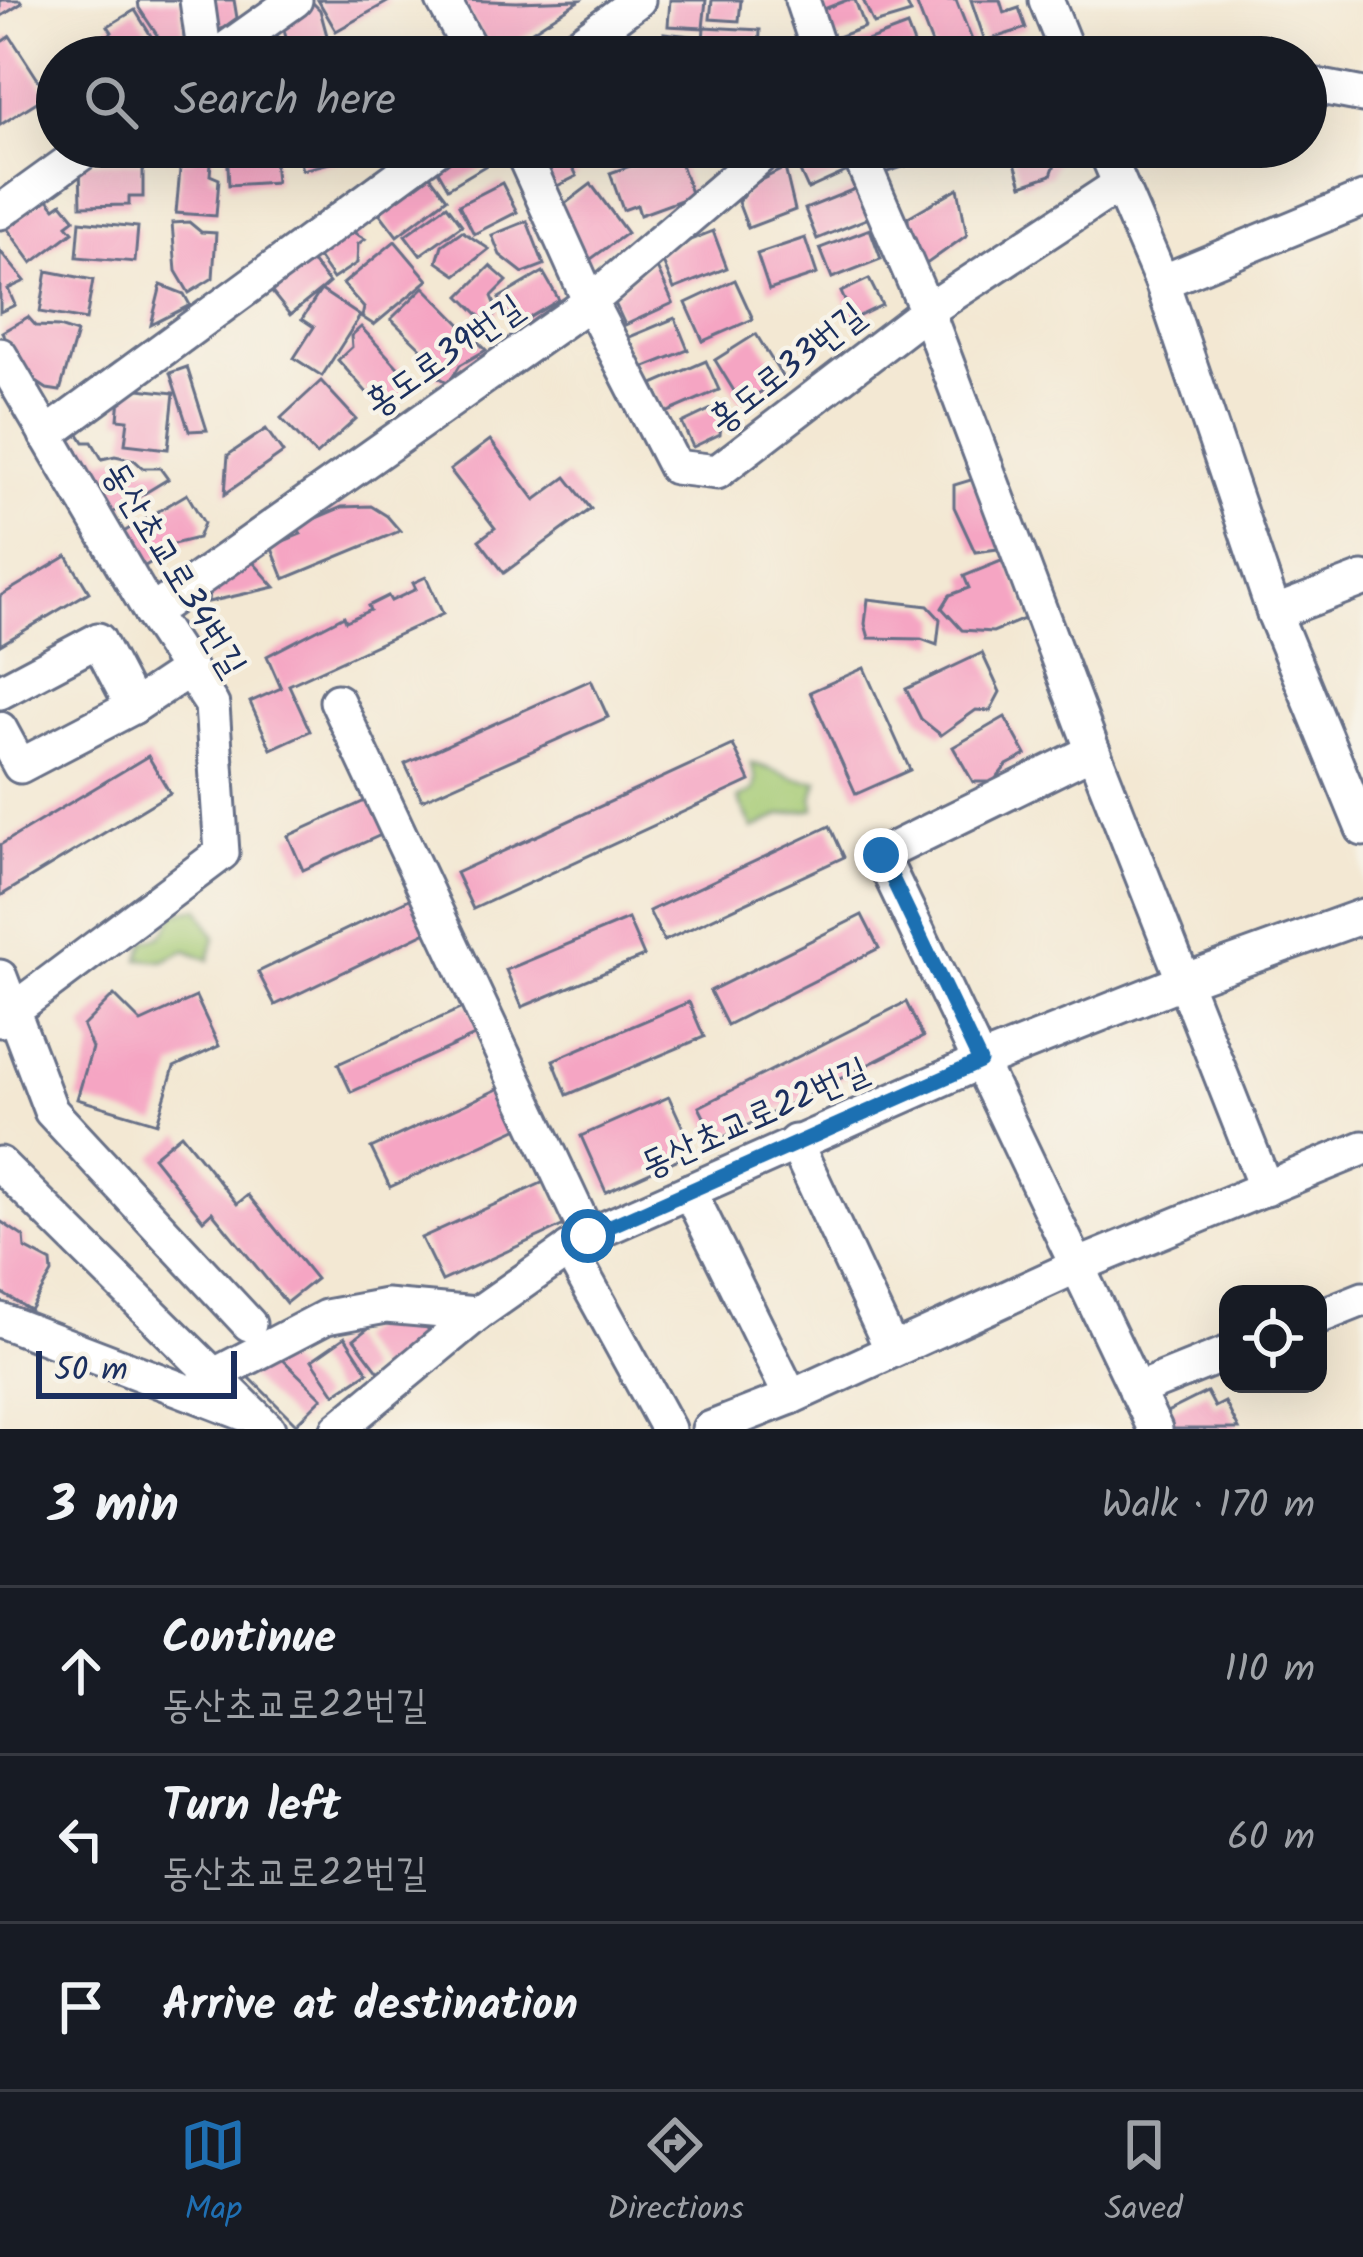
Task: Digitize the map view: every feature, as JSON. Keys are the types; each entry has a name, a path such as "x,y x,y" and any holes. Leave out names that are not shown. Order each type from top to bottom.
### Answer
{"street":[{"path":"197,0 202,36"},
{"path":"244,36 295,0"},
{"path":"443,0 463,36"},
{"path":"589,36 638,0"},
{"path":"802,0 814,36"},
{"path":"1046,0 1061,36"},
{"path":"1327,88 1363,95"},
{"path":"0,212 61,168"},
{"path":"46,435 410,168"},
{"name":"홍도로33번길","path":"529,168 590,302 674,467 717,472 927,311 1117,186"},
{"name":"홍도로39번길","path":"151,613 590,302 746,168"},
{"path":"865,168 927,311 1093,751 1266,1189"},
{"path":"1111,168 1162,282 1274,613 1363,829"},
{"path":"1162,282 1363,199"},
{"name":"동산초교로34번길","path":"0,355 151,613 212,705 223,853 6,1015"},
{"path":"1274,613 1363,578"},
{"path":"0,692 98,640 134,707"},
{"path":"0,729 10,772 134,707 190,669"},
{"path":"337,701 579,1243 668,1429"},
{"path":"1093,751 881,855 1155,1429"},
{"name":"동산초교로22번길","path":"338,1429 477,1314 579,1243 794,1142 980,1062 1363,916"},
{"path":"0,977 6,1015 51,1111 249,1324"},
{"path":"794,1142 892,1350"},
{"path":"710,1429 791,1397 1077,1265 1363,1148"},
{"path":"0,1164 259,1422"},
{"path":"689,1191 791,1397"},
{"path":"1327,1313 1363,1299"},
{"path":"213,1376 326,1316 386,1306 477,1314"},
{"path":"0,1320 259,1422"},
{"path":"1136,1390 1219,1357"}],"green space":[{"path":"751,763 818,781 815,809 781,815 753,829 738,799 754,790"},
{"path":"199,908 215,938 209,960 186,950 163,961 139,959 146,940 164,932 174,913"}],"building":[{"path":"0,0 20,0 22,3 0,17"},
{"path":"138,0 180,0 184,36 158,36"},
{"path":"201,0 234,0 237,18 219,31"},
{"path":"310,0 320,10 327,36 286,36 282,22"},
{"path":"318,0 391,0 336,31"},
{"path":"459,0 580,0 524,36 483,36"},
{"path":"670,0 706,0 703,28 668,26"},
{"path":"712,0 741,0 739,21 710,19"},
{"path":"855,0 865,27 831,36 821,10"},
{"path":"863,0 905,0 911,13 874,24"},
{"path":"915,0 956,0 970,36 929,36"},
{"path":"971,0 1000,0 1004,13 1019,8 1026,28 983,36"},
{"path":"135,10 151,36 108,36 112,32 108,26"},
{"path":"907,26 911,36 880,36"},
{"path":"704,27 760,30 760,36 703,36"},
{"path":"10,36 36,76 36,102 0,125 0,43"},
{"path":"80,168 143,168 143,197 129,197 129,205 81,206"},
{"path":"180,168 211,168 210,175 219,179 216,216 176,213"},
{"path":"228,168 275,168 276,182 229,185"},
{"path":"437,168 482,168 448,188"},
{"path":"541,168 573,168 577,176 551,189"},
{"path":"624,168 682,168 692,196 640,215 637,205 623,210 610,173"},
{"path":"785,168 795,210 748,228 738,202 753,184"},
{"path":"799,168 854,168 808,189"},
{"path":"1017,168 1054,168 1051,175 1022,185"},
{"path":"425,169 447,198 397,236 375,207"},
{"path":"502,183 517,212 474,234 459,205"},
{"path":"591,184 627,233 584,264 558,209"},
{"path":"857,188 869,218 817,239 805,209"},
{"path":"958,188 967,235 918,270 909,246 908,217"},
{"path":"46,197 55,208 62,203 75,219 67,225 73,232 32,263 6,227"},
{"path":"447,205 462,225 420,255 405,235"},
{"path":"80,221 138,227 135,262 77,257"},
{"path":"527,221 544,265 523,273 500,255 492,235"},
{"path":"189,222 201,232 216,233 213,278 189,293 176,271 172,223"},
{"path":"341,225 365,239 358,244 357,263 333,279 310,246"},
{"path":"870,229 881,259 832,278 820,248"},
{"path":"462,231 489,249 456,275 437,262 442,245"},
{"path":"713,231 727,268 674,289 659,252"},
{"path":"805,238 817,274 769,290 757,254"},
{"path":"395,241 428,280 374,325 362,317 364,308 343,284"},
{"path":"302,250 329,283 290,315 270,290"},
{"path":"0,251 25,281 8,289 15,305 0,312"},
{"path":"654,261 673,303 625,325 612,297"},
{"path":"490,266 507,281 492,296 498,311 487,323 460,296"},
{"path":"47,271 93,280 86,320 40,312"},
{"path":"543,272 559,300 515,326 499,298"},
{"path":"869,279 882,305 853,319 841,292"},
{"path":"735,280 753,319 703,341 686,303"},
{"path":"161,285 184,294 190,305 151,325"},
{"path":"424,287 486,350 460,365 449,383 433,374 434,361 391,319"},
{"path":"321,290 360,316 322,376 294,358 314,327 302,319"},
{"path":"28,317 36,326 77,333 60,391 47,389 26,375 2,332"},
{"path":"675,318 688,350 640,369 627,338"},
{"path":"361,327 416,387 386,414 338,360 352,347 351,336"},
{"path":"756,334 783,378 742,404 715,360"},
{"path":"706,361 719,390 666,413 653,384"},
{"path":"187,367 207,430 189,431 170,373"},
{"path":"321,381 356,419 316,455 281,418"},
{"path":"121,387 174,393 168,449 125,444 128,420 118,419"},
{"path":"724,403 733,421 721,426 720,434 693,447 682,423"},
{"path":"266,429 283,453 225,494 228,455"},
{"path":"79,434 84,442 92,442 102,459 134,460 143,468 160,468 168,479 109,515 72,454 77,451 70,440"},
{"path":"490,440 535,500 566,477 591,509 504,573 479,540 495,528 450,470"},
{"path":"974,479 1005,548 975,552 954,507 954,485"},
{"path":"187,494 204,523 198,538 169,545 163,555 142,568 122,533"},
{"path":"371,506 400,531 284,579 271,546 301,534 297,526 342,507"},
{"path":"245,553 275,587 208,602 210,578"},
{"path":"67,556 89,592 0,645 0,596"},
{"path":"1006,559 1029,617 993,632 962,630 942,608 950,595 969,588 964,576"},
{"path":"426,577 443,614 289,685 310,731 271,749 250,702 281,688 267,656 344,616 346,621 370,610 368,606 388,596 391,601 416,589 413,583"},
{"path":"868,599 928,606 940,619 937,645 921,639 869,638 865,624"},
{"path":"982,653 1000,692 990,711 976,710 941,735 921,719 906,689"},
{"path":"864,668 910,770 856,794 810,692"},
{"path":"591,680 608,717 422,800 405,764"},
{"path":"1005,717 1026,755 1007,765 993,782 973,782 953,747"},
{"path":"733,745 750,781 473,909 456,873"},
{"path":"148,756 170,793 0,896 0,845"},
{"path":"376,796 392,830 303,870 288,836"},
{"path":"830,826 844,857 664,941 649,911"},
{"path":"422,893 439,926 275,1005 258,972"},
{"path":"862,915 879,948 727,1025 710,991"},
{"path":"628,919 644,956 522,1007 506,970"},
{"path":"114,995 141,1022 196,997 219,1046 174,1067 157,1123 77,1099 92,1048 83,1026"},
{"path":"689,1002 704,1037 567,1095 553,1060"},
{"path":"906,1002 923,1037 716,1141 699,1107"},
{"path":"469,1005 481,1033 351,1092 338,1064"},
{"path":"511,1083 530,1123 390,1187 371,1148"},
{"path":"669,1097 694,1152 606,1192 581,1136"},
{"path":"181,1134 237,1204 248,1195 316,1279 286,1303 212,1212 203,1220 153,1157"},
{"path":"544,1182 564,1225 442,1281 421,1238"},
{"path":"0,1221 24,1237 25,1248 51,1262 52,1273 30,1310 0,1292"},
{"path":"394,1308 417,1314 431,1333 379,1372 354,1339"},
{"path":"345,1337 368,1372 335,1394 312,1360"},
{"path":"270,1347 322,1398 296,1424 245,1373"},
{"path":"1207,1392 1215,1407 1225,1402 1239,1429 1171,1429 1163,1414"}],"route":[{"path":"588,1236 980,1062 881,855"}]}
